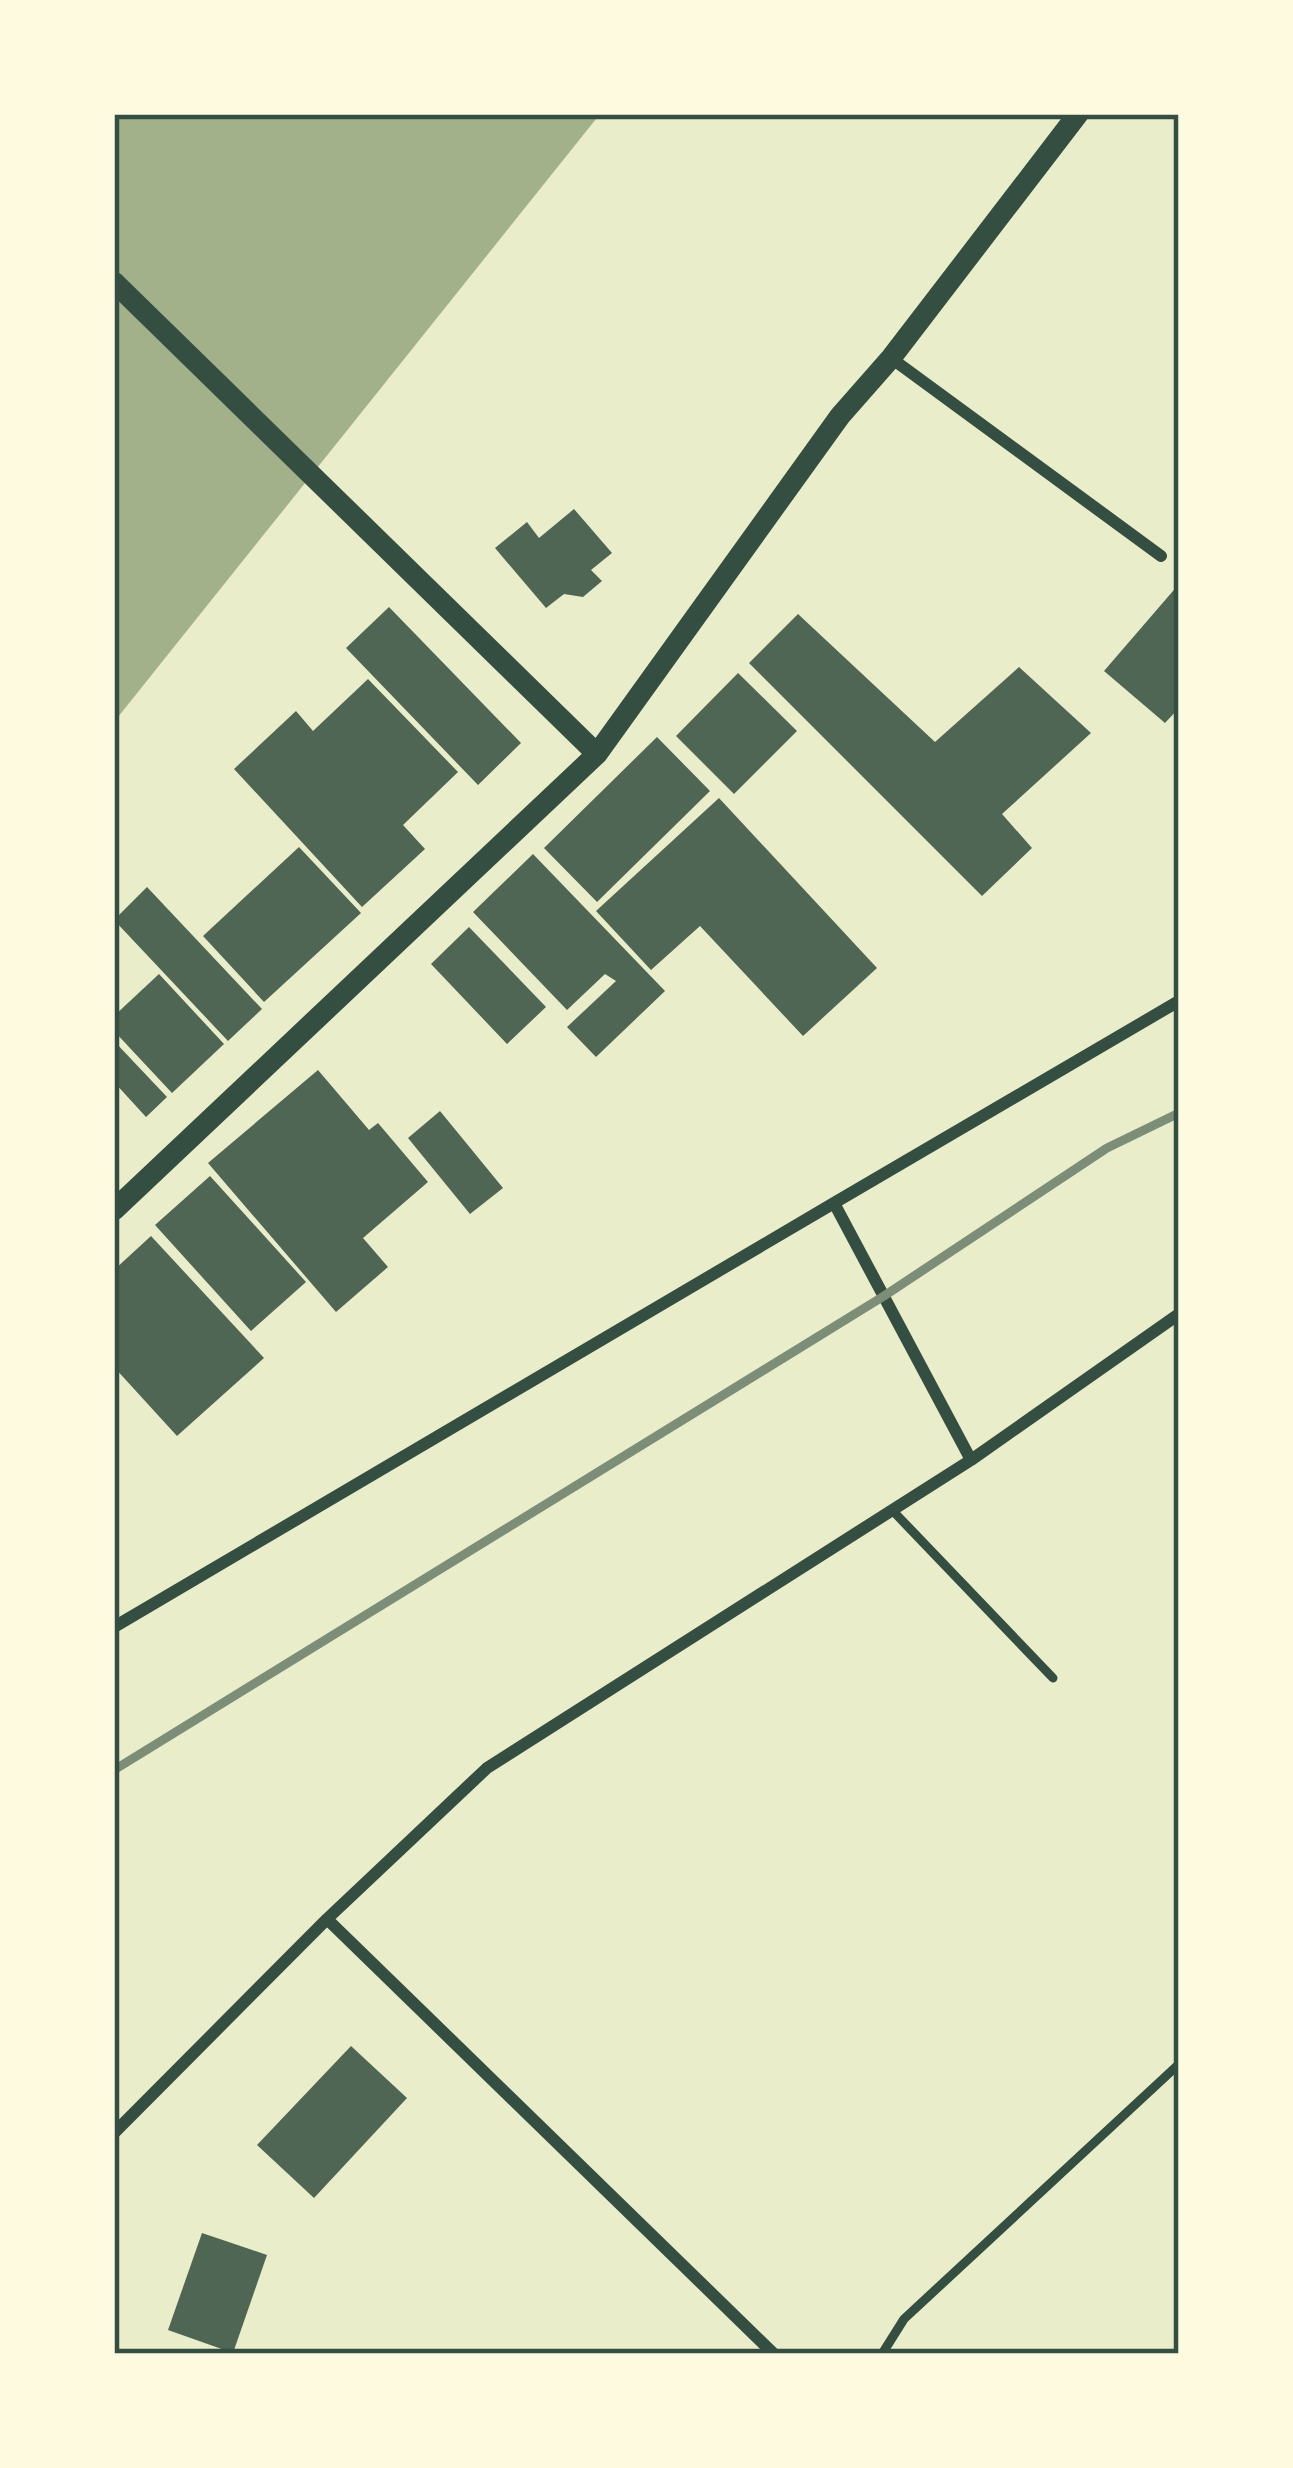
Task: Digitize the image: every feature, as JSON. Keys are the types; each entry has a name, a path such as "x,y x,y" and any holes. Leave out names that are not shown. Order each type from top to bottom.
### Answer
{"street":[{"path":"114,1210 597,754 840,416 891,358 1078,114"},
{"path":"114,282 597,754"},
{"path":"891,358 1161,556"},
{"path":"114,1627 1179,1001"},
{"path":"834,1203 971,1460"},
{"path":"114,2133 327,1919 487,1768 971,1460 1179,1314"},
{"path":"327,1919 774,2354"}],"lane":[{"path":"892,1510 1053,1678"},
{"path":"882,2354 904,2319 1179,2064"}],"shaded area":[{"path":"114,114 600,114 114,722"}],"building":[{"path":"574,509 612,553 591,570 602,581 583,597 564,594 546,608 495,548 527,522 539,538"},
{"path":"1179,584 1179,708 1165,723 1104,671"},
{"path":"389,607 521,743 478,785 346,648"},
{"path":"798,614 935,742 1019,667 1091,733 1002,814 1032,848 982,896 749,663"},
{"path":"738,673 797,731 734,794 676,736"},
{"path":"368,679 458,772 403,825 425,849 362,907 234,769 296,711 313,731"},
{"path":"657,737 710,791 597,902 544,848"},
{"path":"719,798 877,968 803,1036 700,926 651,970 596,911"},
{"path":"299,847 361,913 264,1002 203,936"},
{"path":"533,854 665,991 596,1057 567,1027 616,981 605,974 567,1010 473,912"},
{"path":"147,887 262,1009 228,1041 114,920"},
{"path":"469,927 546,1007 507,1044 431,964"},
{"path":"159,974 224,1044 172,1093 114,1031 114,1016"},
{"path":"114,1041 167,1097 146,1117 114,1082"},
{"path":"318,1070 369,1130 378,1123 428,1182 363,1238 388,1267 336,1312 208,1163"},
{"path":"440,1111 503,1188 470,1214 408,1138"},
{"path":"210,1176 306,1282 251,1331 155,1225"},
{"path":"151,1236 264,1358 177,1436 114,1367 114,1270"},
{"path":"351,2046 407,2098 314,2198 257,2145"},
{"path":"202,2233 267,2255 233,2353 168,2330"}],"railway":[{"path":"114,1770 884,1296 1107,1148 1179,1113"}]}
